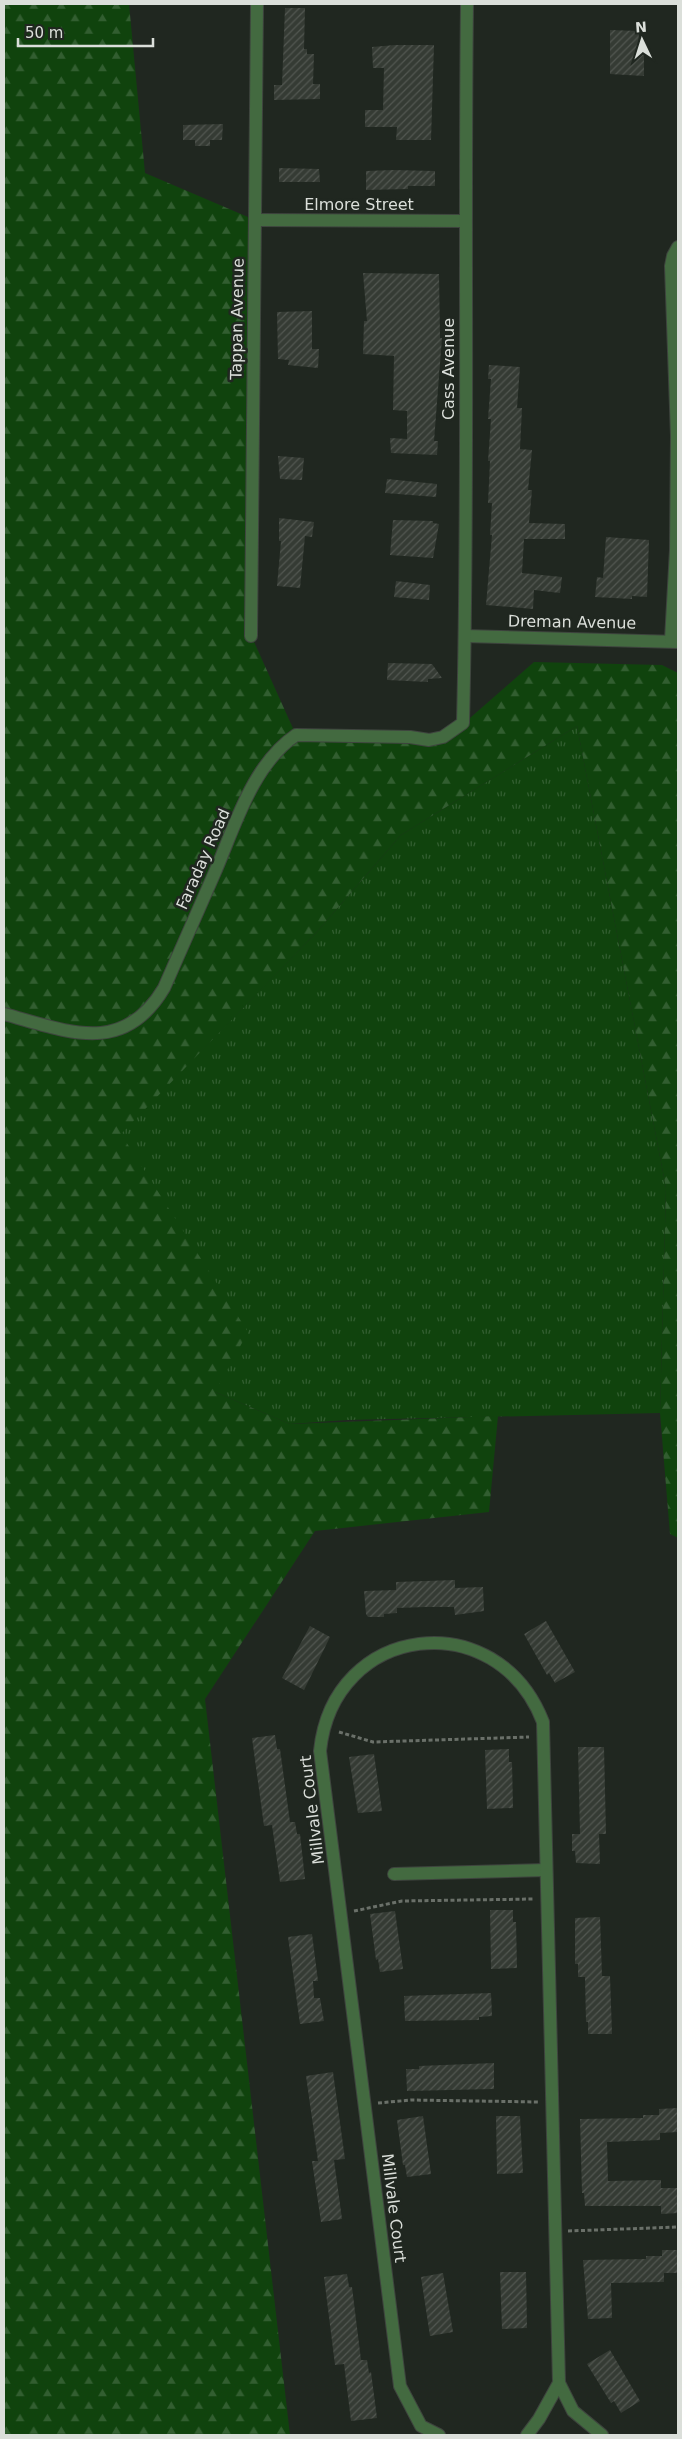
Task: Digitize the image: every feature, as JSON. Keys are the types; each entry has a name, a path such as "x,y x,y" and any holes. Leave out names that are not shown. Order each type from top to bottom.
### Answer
{"street":[{"name":"Tappan Avenue","path":"251,636 257,4"},
{"name":"Cass Avenue","path":"455,731 463,722 466,636 464,221 467,4"},
{"name":"Elmore Street","path":"254,220 464,221"},
{"path":"674,641 678,436 672,266 673,256 678,246"},
{"name":"Dreman Avenue","path":"466,636 674,641"},
{"name":"Faraday Road","path":"4,1014 80,1034 114,1032 144,1015 156,1002 164,988 249,794 273,756 283,744 296,735 410,737 429,740 443,737 455,731"},
{"name":"Millvale Court","path":"439,2435 421,2426 400,2386 320,1751 324,1728 338,1696 348,1682 366,1665 388,1652 403,1646 428,1642 445,1642 477,1650 506,1668 524,1685 537,1706 543,1722 559,2383 573,2411 602,2435"},
{"path":"394,1874 546,1870"},
{"path":"527,2435 539,2419 559,2383"}],"path":[{"path":"324,1728 373,1742 543,1737"},
{"path":"341,1914 402,1901 547,1898"},
{"path":"365,2104 411,2100 552,2102"},
{"path":"555,2232 678,2227"}],"green space":[{"path":"4,4 129,4 145,173 255,220 251,635 296,735 410,737 455,731 534,662 662,665 678,673 678,1538 670,1534 660,1413 666,1188 577,726 401,835 315,934 121,1134 248,1332 215,1392 290,1424 498,1416 489,1512 315,1531 205,1699 290,2435 4,2435"},
{"path":"577,726 666,1188 660,1413 347,1420 290,1424 215,1392 120,1134 315,934 401,835"}],"building":[{"path":"285,8 305,8 304,49 307,49 307,54 314,54 313,84 320,84 320,99 274,100 274,85 282,85"},
{"path":"610,30 639,31 638,51 644,52 644,76 610,74"},
{"path":"434,45 431,140 396,140 397,127 365,127 365,110 383,110 384,68 373,68 372,47"},
{"path":"223,124 222,140 210,140 210,146 195,146 195,140 183,140 183,125"},
{"path":"279,168 319,169 320,182 279,182"},
{"path":"366,171 435,171 435,186 408,186 408,189 366,190"},
{"path":"363,273 439,274 440,338 442,338 434,441 438,441 437,455 391,453 390,438 407,439 407,411 393,410 394,356 363,354 364,321 367,321"},
{"path":"312,311 312,349 319,349 318,368 288,365 289,360 278,359 277,312"},
{"path":"489,365 520,367 517,408 522,408 520,449 532,450 528,490 532,490 529,523 565,524 565,539 524,539 522,573 562,577 560,593 534,590 533,609 486,605 492,535 490,535 492,503 488,503 491,419 488,419 491,379 488,379"},
{"path":"278,456 304,458 302,480 280,479"},
{"path":"387,479 437,484 436,497 385,493"},
{"path":"279,518 314,522 312,537 305,536 300,588 277,586 281,541 279,541"},
{"path":"393,520 433,521 433,523 439,524 433,558 390,555"},
{"path":"606,537 649,540 647,597 632,596 632,599 595,597 597,577 603,578"},
{"path":"396,581 430,585 429,600 394,597"},
{"path":"388,663 432,664 442,678 428,679 428,682 387,680"},
{"path":"455,1580 455,1588 483,1587 484,1611 455,1615 454,1607 425,1607 397,1608 397,1613 384,1614 384,1617 368,1617 366,1614 364,1591 396,1590 396,1582"},
{"path":"546,1621 575,1672 555,1683 549,1673 547,1675 524,1634"},
{"path":"310,1626 330,1637 304,1690 282,1678"},
{"path":"275,1735 277,1749 280,1749 290,1822 295,1822 297,1834 300,1834 305,1879 280,1882 272,1825 264,1826 252,1738"},
{"path":"578,1747 604,1747 606,1834 599,1834 600,1864 576,1863 575,1851 572,1851 572,1834 580,1834"},
{"path":"509,1749 509,1762 512,1762 513,1808 487,1809 485,1750"},
{"path":"374,1754 382,1811 358,1813 349,1757"},
{"path":"490,1910 513,1910 513,1922 516,1922 517,1968 491,1969"},
{"path":"395,1911 403,1969 380,1972 378,1959 376,1960 370,1914"},
{"path":"600,1917 602,1976 610,1976 612,2034 588,2034 585,1977 578,1977 578,1964 575,1964 575,1918"},
{"path":"312,1934 318,1981 313,1981 314,1998 320,1998 324,2021 300,2024 288,1937"},
{"path":"491,1993 492,2016 479,2017 479,2020 405,2021 404,1996"},
{"path":"494,2063 494,2089 407,2091 406,2069 419,2069 419,2066"},
{"path":"333,2072 345,2159 334,2160 342,2219 321,2222 312,2161 318,2161 306,2076"},
{"path":"678,2108 678,2132 660,2133 660,2140 607,2142 608,2181 661,2180 661,2188 678,2188 678,2213 661,2214 661,2206 585,2206 584,2193 582,2193 580,2119 643,2118 643,2115 659,2115 659,2109"},
{"path":"423,2116 431,2174 407,2177 405,2165 403,2165 397,2120"},
{"path":"496,2116 520,2116 523,2173 497,2174"},
{"path":"662,2250 678,2250 678,2273 664,2273 664,2282 611,2283 612,2318 588,2319 583,2260 646,2259 646,2256 662,2256"},
{"path":"500,2272 526,2272 527,2328 502,2329"},
{"path":"443,2273 453,2332 430,2336 421,2277"},
{"path":"347,2274 349,2287 352,2287 361,2360 367,2360 369,2373 371,2372 377,2418 351,2421 344,2364 335,2365 324,2277"},
{"path":"610,2350 640,2401 621,2413 614,2401 611,2403 587,2364"}]}
